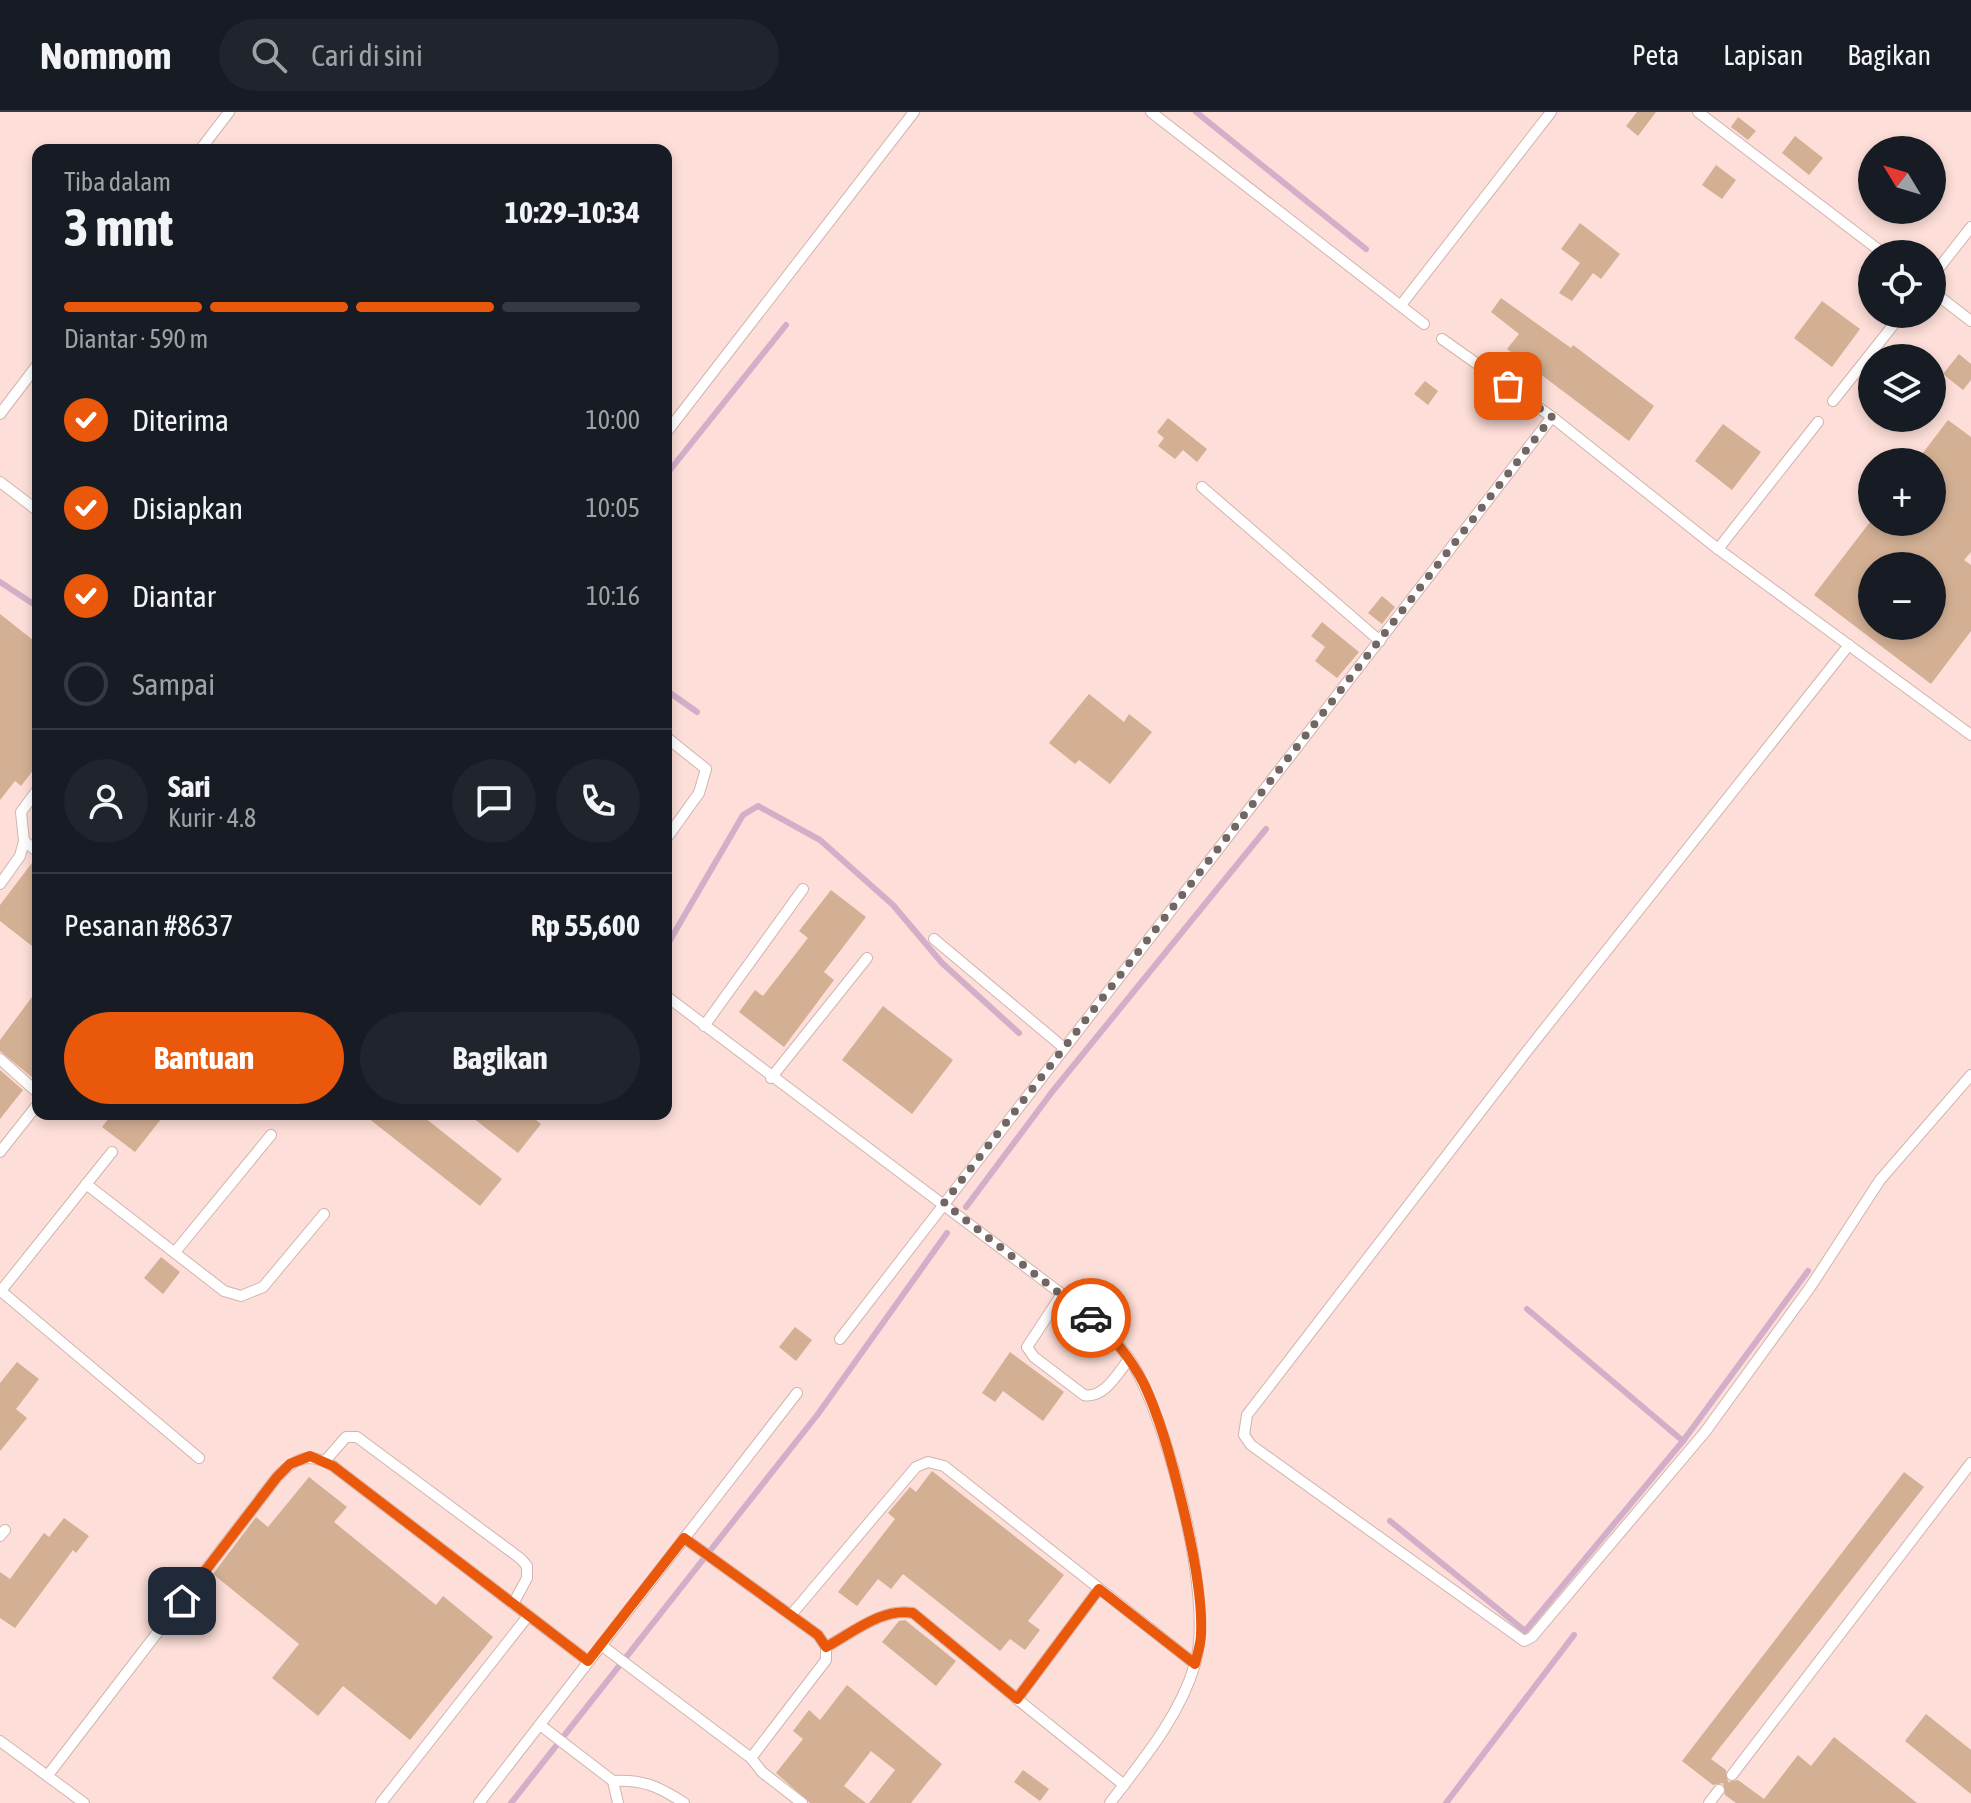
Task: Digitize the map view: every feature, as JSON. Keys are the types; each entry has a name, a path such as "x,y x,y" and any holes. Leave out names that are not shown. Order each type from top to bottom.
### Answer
{"lane":[{"path":"205,144 229,112"},
{"path":"672,425 914,112"},
{"path":"1151,112 1424,324"},
{"path":"1401,305 1551,112"},
{"path":"1698,112 1866,240"},
{"path":"1946,259 1971,227"},
{"path":"1946,302 1971,321"},
{"path":"1833,401 1891,328"},
{"path":"1442,339 1552,417 1718,549 1971,735"},
{"path":"0,414 32,372"},
{"path":"840,1339 1552,417"},
{"path":"1718,549 1818,422"},
{"path":"0,482 32,506"},
{"path":"1202,487 1380,641"},
{"path":"1849,645 1518,1064 1266,1390 1247,1415 1244,1435 1251,1445 1524,1641 1532,1637 1705,1432 1811,1286 1880,1180 1971,1075"},
{"path":"672,741 706,769 706,779 672,830"},
{"path":"0,884 20,856 24,841 21,812 32,797"},
{"path":"24,841 32,847"},
{"path":"704,1026 803,889"},
{"path":"934,939 1064,1048"},
{"path":"771,1078 867,958"},
{"path":"672,1001 1062,1294 1107,1331 1145,1386 1189,1539 1201,1635 1195,1664 1165,1726 1110,1803"},
{"path":"0,1059 32,1088"},
{"path":"0,1152 32,1112"},
{"path":"175,1252 271,1135"},
{"path":"112,1152 0,1292 199,1458"},
{"path":"86,1184 224,1291 241,1296 263,1287 324,1214"},
{"path":"1062,1294 1031,1336 1027,1347 1034,1357 1084,1395 1092,1396 1103,1391 1129,1359"},
{"path":"479,1803 797,1393"},
{"path":"325,1461 346,1437 357,1437 525,1562 528,1570 513,1604"},
{"path":"48,1775 277,1477 300,1458 310,1456 325,1461 588,1661"},
{"path":"791,1615 916,1467 928,1462 944,1466 1195,1664"},
{"path":"1732,1775 1971,1463"},
{"path":"684,1538 818,1635 826,1647 826,1660 751,1758"},
{"path":"1017,1699 1099,1589"},
{"path":"826,1647 884,1615 900,1610 913,1613 1124,1785"},
{"path":"381,1803 528,1616"},
{"path":"601,1645 751,1758 762,1772 802,1803"},
{"path":"540,1725 613,1781 618,1803"},
{"path":"0,1741 84,1803"},
{"path":"613,1781 636,1779 658,1786 684,1803"},
{"path":"1709,1803 1719,1790"}],"shaded area":[{"path":"0,112 1971,112 1971,1803 0,1803"}],"building":[{"path":"1637,112 1656,112 1638,136 1626,126"},
{"path":"1738,117 1756,131 1748,140 1731,127"},
{"path":"1795,136 1823,158 1809,175 1782,153"},
{"path":"1716,165 1736,180 1722,199 1702,185"},
{"path":"1580,223 1620,254 1601,279 1593,273 1572,301 1559,293 1580,263 1561,249"},
{"path":"1501,298 1571,348 1573,345 1654,406 1629,441 1507,349 1519,334 1491,312"},
{"path":"1822,301 1860,329 1832,367 1794,338"},
{"path":"1959,354 1971,364 1971,380 1963,390 1946,376 1946,370"},
{"path":"1425,381 1438,391 1428,405 1414,394"},
{"path":"1168,418 1207,449 1197,462 1183,450 1175,459 1158,446 1164,438 1157,432"},
{"path":"1948,420 1971,437 1971,552 1964,560 1971,565 1971,631 1931,684 1873,640 1946,640 1946,552 1858,552 1858,628 1814,595 1859,536 1946,536 1946,448 1927,448 1939,432 1946,432"},
{"path":"1723,424 1761,452 1732,490 1695,461"},
{"path":"1382,596 1395,607 1382,624 1368,613"},
{"path":"0,614 32,639 32,772 21,786 15,781 0,800"},
{"path":"1322,622 1359,652 1337,678 1315,661 1325,647 1311,636"},
{"path":"1089,694 1124,722 1129,714 1152,732 1110,784 1079,760 1075,764 1049,743"},
{"path":"32,863 32,946 0,921 0,905"},
{"path":"831,890 866,917 824,972 834,980 784,1047 739,1012 755,990 763,996 808,938 799,931"},
{"path":"32,997 32,1077 0,1051 0,1040"},
{"path":"883,1006 953,1060 912,1114 842,1060"},
{"path":"0,1070 23,1090 0,1119"},
{"path":"107,1120 160,1120 135,1152 102,1127"},
{"path":"371,1120 428,1120 502,1179 480,1206"},
{"path":"476,1120 536,1120 541,1124 518,1153"},
{"path":"161,1257 180,1272 163,1294 144,1278"},
{"path":"795,1327 812,1340 796,1361 779,1347"},
{"path":"1010,1352 1064,1392 1043,1421 1003,1391 995,1402 982,1393"},
{"path":"17,1362 39,1379 16,1409 27,1418 0,1451 0,1383"},
{"path":"932,1471 1064,1575 1028,1621 1040,1630 1025,1650 1010,1639 1000,1651 903,1574 891,1589 878,1579 857,1606 838,1592 895,1519 888,1513 910,1487 916,1492"},
{"path":"1904,1472 1924,1487 1711,1759 1726,1770 1728,1782 1738,1780 1764,1799 1798,1755 1811,1766 1834,1737 1917,1803 1736,1803 1725,1795 1723,1783 1713,1785 1682,1761"},
{"path":"309,1477 347,1507 334,1522 436,1605 443,1596 493,1637 410,1740 343,1686 318,1716 272,1678 299,1644 213,1574 256,1517 268,1527"},
{"path":"64,1518 89,1536 76,1553 73,1550 15,1628 0,1618 0,1572 10,1579 44,1533 49,1537"},
{"path":"905,1620 956,1661 936,1686 882,1642 899,1621"},
{"path":"847,1685 942,1764 911,1803 869,1803 895,1770 871,1751 844,1786 866,1803 810,1803 776,1773 803,1739 793,1731 809,1710 820,1720"},
{"path":"1926,1714 1971,1750 1971,1794 1905,1741"},
{"path":"1023,1770 1049,1789 1040,1801 1014,1782"}],"waterway":[{"path":"1196,112 1366,249"},
{"path":"672,468 786,325"},
{"path":"0,582 32,603"},
{"path":"672,694 697,712"},
{"path":"672,937 743,815 758,806 820,840 893,905 942,963 1019,1033"},
{"path":"966,1207 1052,1092 1266,829"},
{"path":"511,1803 818,1414 947,1233"},
{"path":"1527,1309 1683,1441 1808,1271"},
{"path":"1390,1521 1525,1631 1683,1441"},
{"path":"1446,1803 1574,1635"}],"way so far":[{"path":"1091,1318 944,1203 1552,417 1508,386"}],"route":[{"path":"182,1601 277,1477 290,1464 310,1456 333,1466 588,1661 684,1538 818,1635 826,1647 884,1615 900,1610 913,1613 1017,1699 1099,1589 1195,1664 1201,1635 1198,1591 1189,1539 1163,1439 1145,1386 1129,1359 1107,1331 1091,1318"}]}
